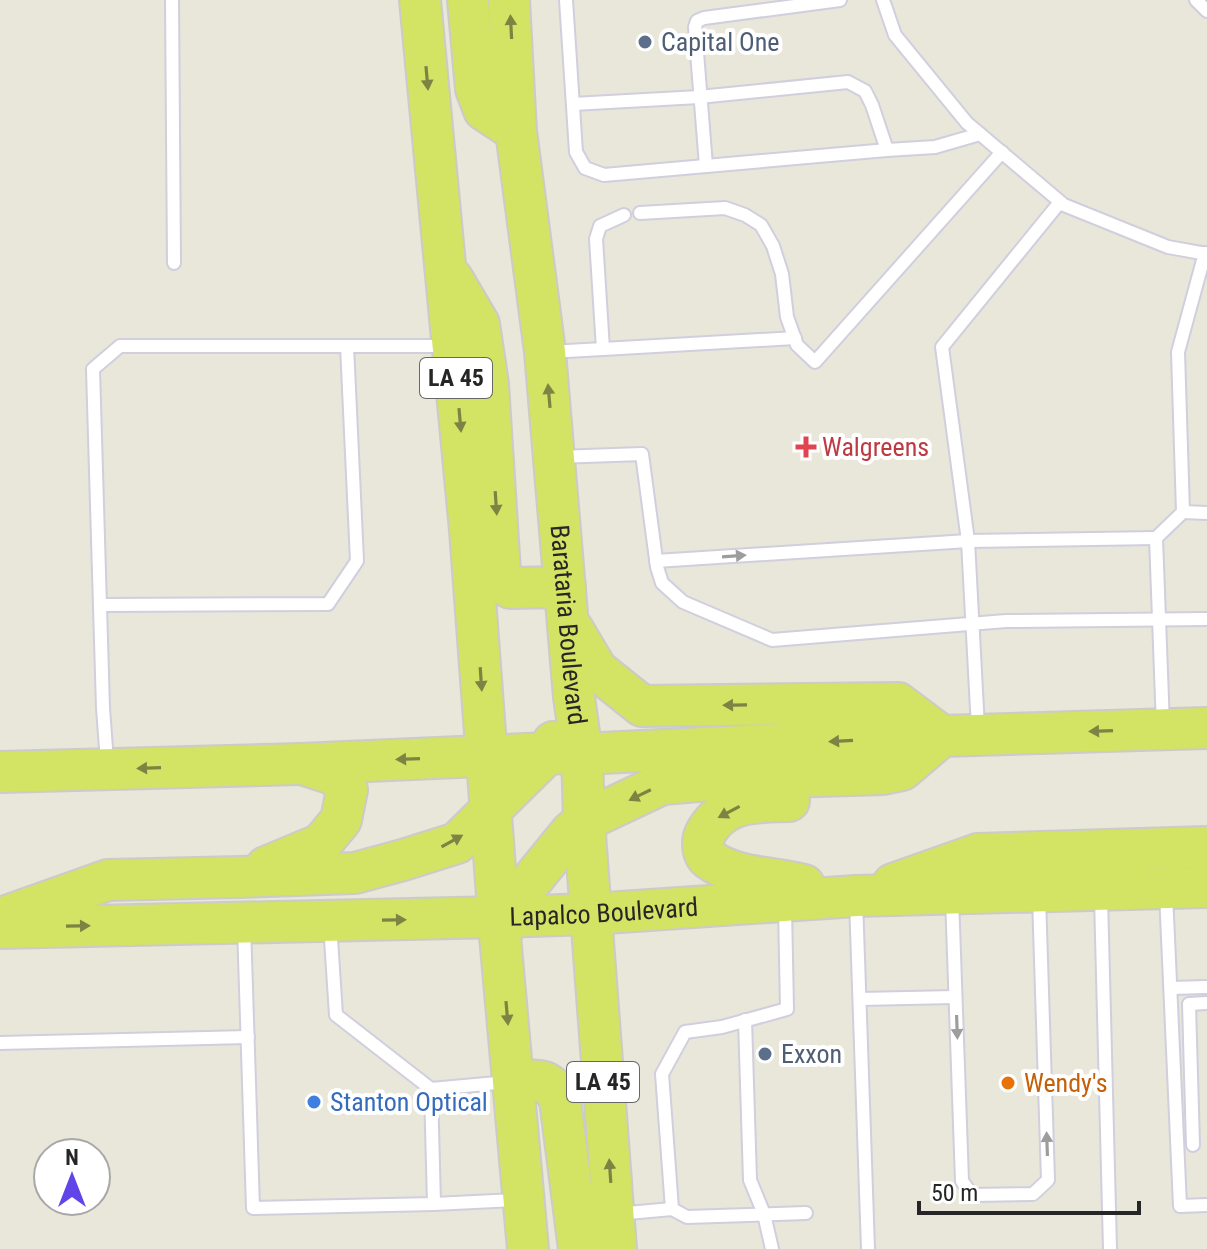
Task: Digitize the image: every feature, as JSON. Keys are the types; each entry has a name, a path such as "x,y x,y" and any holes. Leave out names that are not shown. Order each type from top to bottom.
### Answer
{"main road":[{"name":"LA 45","path":"420,0 470,530 490,809 503,923 528,1249"},
{"path":"468,0 476,89 484,110 516,131"},
{"name":"Barataria Boulevard","path":"509,0 516,131 545,352 574,697 565,753 584,821 615,1232"},
{"path":"445,268 479,324 488,384 500,572 505,585 510,588 566,604 597,670 642,706 898,703 960,736"},
{"path":"0,772 300,764 1207,728"},
{"path":"503,923 523,891 571,832 584,821 662,784 883,774 902,770 960,736"},
{"path":"0,918 108,880 355,873 403,860 457,843 490,809 565,753"},
{"path":"240,877 321,844 341,820 347,790 336,775 300,764"},
{"path":"0,791 108,769"},
{"path":"883,774 853,791 824,799 752,802 727,810 704,835 705,856 734,872 856,896 978,854 1207,847"},
{"path":"1095,850 1179,822 1207,821"},
{"name":"Lapalco Boulevard","path":"0,928 330,921 503,923 856,896 1207,887"},
{"path":"514,1082 540,1080 554,1088 560,1100 579,1249"}],"lane":[{"path":"172,0 174,263"},
{"path":"566,0 576,152 585,168 604,175 935,147 980,134"},
{"path":"706,166 699,97 697,21 840,0"},
{"path":"883,0 895,35 967,123 1060,202 1168,247 1206,254 1178,352 1183,512"},
{"path":"1196,0 1207,11"},
{"path":"573,104 699,97 848,82 865,91 887,150"},
{"path":"640,213 725,208 761,225 773,246 782,274 787,317 797,345 815,362 1002,152"},
{"path":"960,736 973,624 968,541 942,347 1060,202"},
{"path":"603,349 596,239 600,226 624,215"},
{"path":"545,352 795,338"},
{"path":"108,769 103,708 93,369 120,346 453,346"},
{"path":"100,605 328,604 357,561 347,346"},
{"path":"554,457 642,454 656,561 662,583 683,602 772,640 1006,621 1207,619"},
{"path":"656,561 968,541 1156,538 1183,512 1207,513"},
{"path":"1156,538 1163,730"},
{"path":"1166,889 1180,1206 1207,1205"},
{"path":"1100,890 1110,1249"},
{"path":"952,894 962,1181 972,1195 1033,1194 1048,1180 1039,891"},
{"path":"856,896 868,1249"},
{"path":"672,1209 662,1074 685,1032 722,1027 787,1009 784,900"},
{"path":"330,921 336,1015 431,1089 514,1082"},
{"path":"244,923 253,1208 524,1200"},
{"path":"1171,988 1207,987"},
{"path":"860,999 955,997"},
{"path":"1193,1145 1189,1004 1207,1003"},
{"path":"745,1020 750,1180 764,1214 772,1249"},
{"path":"0,1043 248,1037"},
{"path":"431,1089 434,1204"},
{"path":"1177,1145 1207,1144"},
{"path":"615,1232 672,1209"},
{"path":"672,1209 687,1217 806,1213"}],"place":[{"name":"Capital One","path":"645,42"},
{"name":"Walgreens","path":"806,447"},
{"name":"Exxon","path":"765,1054"},
{"name":"Wendy's","path":"1008,1083"},
{"name":"Stanton Optical","path":"314,1102"}]}
